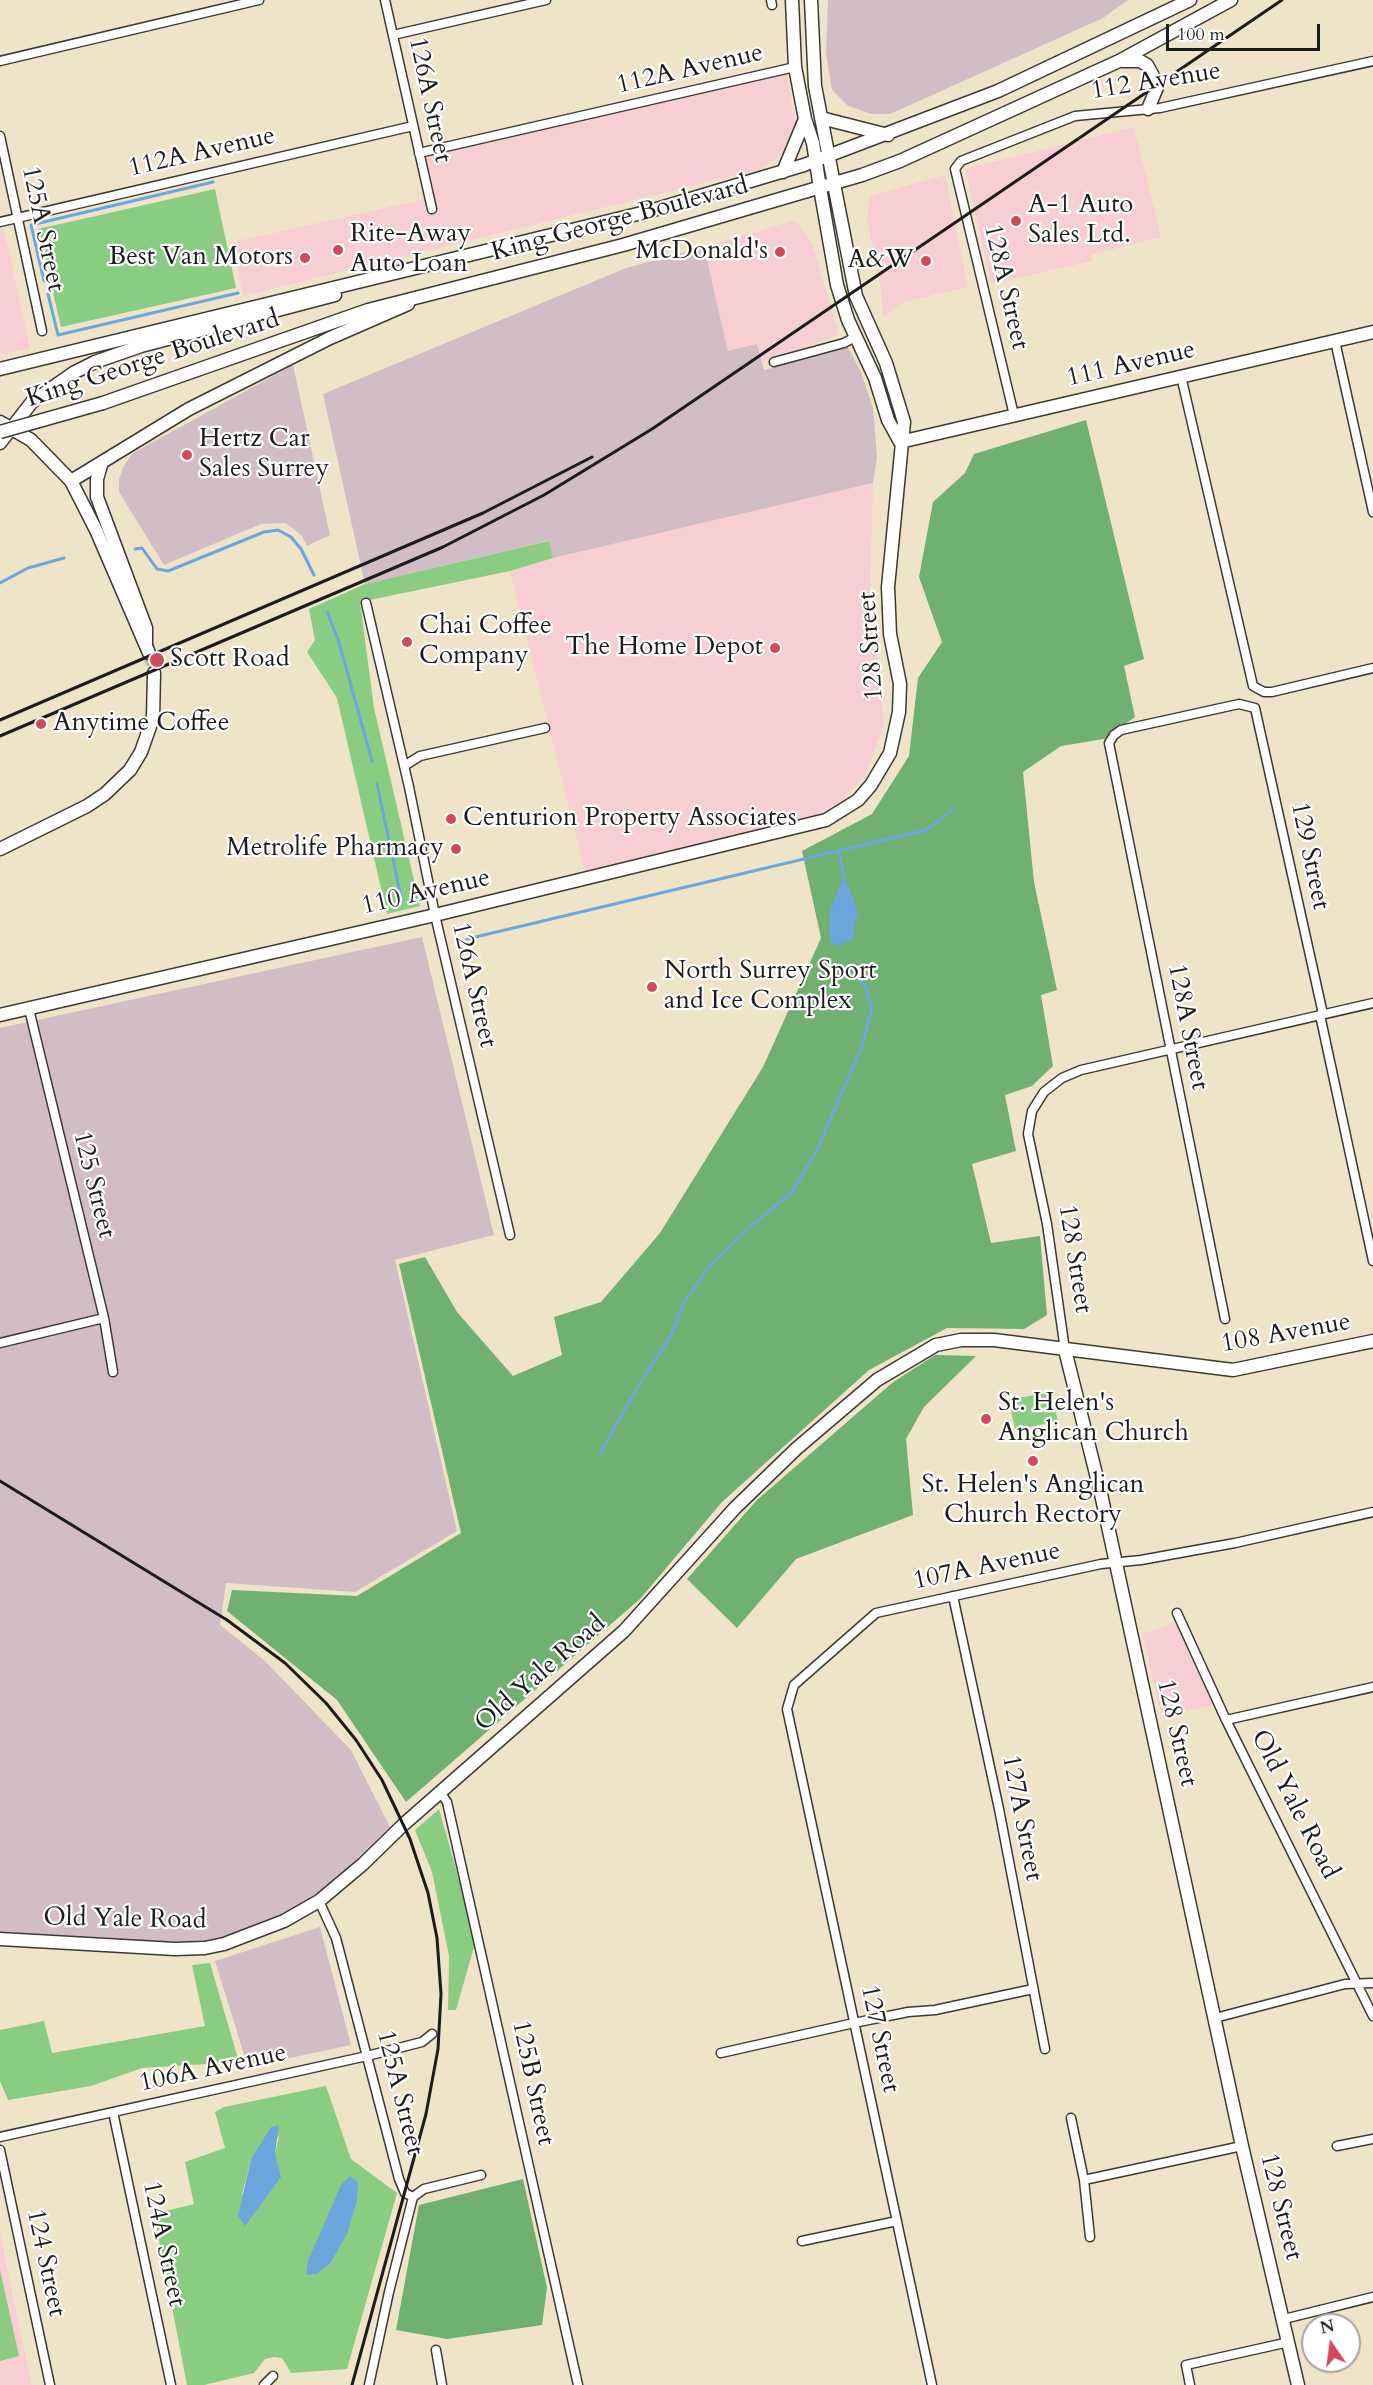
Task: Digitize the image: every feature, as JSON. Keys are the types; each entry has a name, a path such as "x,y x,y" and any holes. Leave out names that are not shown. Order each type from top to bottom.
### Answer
{"main road":[{"path":"792,0 795,67 804,119 810,130 817,161 837,285 855,337 875,378 888,420 900,442"},
{"name":"128 Street","path":"811,0 813,64 821,118 856,296 886,363 904,422 900,442 888,610 890,634 900,684 899,712 890,753 871,785 858,800"},
{"name":"King George Boulevard","path":"0,369 650,211 783,172 888,135 998,91 1190,0"},
{"name":"King George Boulevard","path":"4,427 103,404 368,310 430,292 623,245 834,184 900,161 1119,61 1231,0"},
{"path":"1119,61 1134,60 1147,65 1158,85 1148,109"},
{"path":"821,118 888,135"},
{"path":"783,172 804,119"},
{"path":"0,443 4,427 32,402 56,384 95,362 141,346 308,303 402,273"},
{"path":"71,481 203,402 320,343 394,312 430,292"},
{"name":"111 Avenue","path":"900,442 1373,332"},
{"path":"4,427 47,453 71,481 96,530 148,648 146,628 97,497 97,479 102,462"},
{"path":"0,849 87,806 105,794 130,770 141,752 153,718 154,673"},
{"name":"110 Avenue","path":"0,1015 435,915 826,820 858,800"},
{"name":"Old Yale Road","path":"0,1939 175,1949 204,1948 224,1944 284,1921 319,1901 624,1631 735,1508 837,1412 891,1370 936,1345 961,1340 1016,1342 1065,1350"},
{"name":"108 Avenue","path":"1065,1350 1233,1370 1373,1341"},
{"name":"128 Street","path":"1065,1350 1115,1563 1242,2146 1298,2385"}],"street":[{"path":"0,61 259,0"},
{"name":"126A Street","path":"385,0 432,209"},
{"path":"393,35 546,0"},
{"name":"112 Avenue","path":"955,169 961,161 969,157 1075,116 1148,109 1373,61"},
{"name":"112A Avenue","path":"419,153 795,67"},
{"name":"112A Avenue","path":"0,222 412,126"},
{"name":"125A Street","path":"0,136 42,331"},
{"name":"128A Street","path":"955,169 1014,415"},
{"path":"774,362 844,343 855,337"},
{"path":"1335,341 1373,512"},
{"path":"1181,376 1253,686 1263,692 1272,692 1373,668"},
{"name":"126A Street","path":"366,603 404,766 435,915 510,1235"},
{"name":"128A Street","path":"1225,1319 1109,743 1121,730 1244,703 1255,708"},
{"name":"129 Street","path":"1255,708 1373,1261"},
{"path":"404,766 420,756 546,728"},
{"path":"1171,1049 1373,1003"},
{"name":"125 Street","path":"29,1009 104,1318 113,1372"},
{"name":"128 Street","path":"1065,1350 1047,1224 1029,1134 1032,1111 1044,1092 1062,1078 1081,1070 1171,1049"},
{"path":"0,1343 104,1318"},
{"name":"107A Avenue","path":"788,1703 794,1685 876,1613 1115,1563 1235,1543 1373,1512"},
{"name":"127A Street","path":"953,1596 999,1809 1045,2049"},
{"name":"Old Yale Road","path":"1177,1613 1226,1720 1373,2016"},
{"path":"1226,1720 1373,1687"},
{"name":"127 Street","path":"788,1703 787,1709 932,2385"},
{"name":"125B Street","path":"440,1792 447,1802 578,2385"},
{"name":"125A Street","path":"319,1901 336,1938 399,2179 405,2193 413,2197"},
{"path":"1215,2018 1345,1984 1373,1983"},
{"path":"721,2053 854,2023 908,2012 935,2010 1033,1989"},
{"name":"106A Avenue","path":"0,2137 367,2056 422,2042 432,2034"},
{"name":"124A Street","path":"113,2112 171,2385"},
{"path":"1071,2118 1084,2180 1090,2237"},
{"path":"1338,2146 1373,2139"},
{"path":"1084,2180 1242,2146"},
{"name":"124 Street","path":"0,2150 50,2385"},
{"path":"369,2385 413,2197 424,2189 481,2175"},
{"path":"802,2241 897,2221"},
{"path":"1284,2319 1373,2297"},
{"path":"1190,2385 1185,2365 1289,2342"},
{"path":"436,2350 442,2385"},
{"path":"264,2385 273,2376"}],"shaded area":[{"path":"828,0 1128,0 1103,18 890,114 871,114 848,106 832,90 826,54"},
{"path":"786,70 797,130 784,153 761,169 243,296 233,242 429,198 419,154"},
{"path":"1134,127 1161,237 1091,255 1092,261 991,284 965,169"},
{"path":"945,175 968,287 904,302 883,317 881,291 867,218 870,196"},
{"path":"792,221 799,224 813,246 839,335 761,362 757,344 728,351 704,247"},
{"path":"4,229 30,348 0,355 0,230"},
{"path":"704,247 728,351 757,344 764,370 848,347 861,372 873,408 877,457 873,483 553,558 548,541 365,584 323,394 626,268"},
{"path":"293,365 330,535 307,546 302,536 286,523 261,524 164,565 119,492 119,479 124,465 133,453"},
{"path":"873,483 870,597 884,724 866,775 843,800 811,817 585,871 510,571 553,558"},
{"path":"422,937 494,1235 395,1260 457,1531 355,1592 226,1583 220,1625 264,1660 351,1750 390,1827 326,1888 278,1917 205,1944 101,1940 0,1931 0,1028"},
{"path":"1175,1623 1221,1703 1162,1717 1142,1634"},
{"path":"320,1927 351,2045 248,2067 215,1961"},
{"path":"0,2232 16,2312 32,2385 0,2385"}],"green space":[{"path":"215,189 236,288 61,327 38,229"},
{"path":"1086,420 1144,659 1124,666 1135,717 1104,739 1061,746 1023,772 1034,882 1057,990 1041,995 1053,1066 1032,1086 1005,1095 1016,1151 972,1164 991,1243 1040,1236 1047,1315 1024,1329 947,1328 869,1370 722,1502 640,1599 406,1802 337,1700 227,1611 232,1590 357,1596 461,1533 399,1264 425,1257 457,1312 513,1376 562,1355 554,1317 601,1302 660,1233 763,1067 821,938 802,851 872,814 909,756 918,678 942,642 919,577 933,502 965,473 974,454"},
{"path":"549,541 553,558 510,571 360,602 374,708 420,906 387,914 337,698 307,652 315,640 309,609 365,584"},
{"path":"935,1355 976,1356 924,1407 906,1439 913,1515 796,1559 737,1628 687,1579 757,1500 892,1383"},
{"path":"1050,1392 1058,1421 1015,1430 1009,1400"},
{"path":"439,1809 476,1940 456,2010 448,2010 449,1956 432,1872 415,1830"},
{"path":"210,1963 239,2062 142,2068 91,2086 8,2100 0,2081 0,2030 44,2021 52,2053 205,2026 192,1965"},
{"path":"326,2086 351,2159 397,2193 347,2369 291,2373 282,2358 274,2357 265,2359 254,2373 204,2385 187,2385 154,2214 194,2204 185,2162 225,2148 215,2112 224,2107","holes":["279,2136 275,2154 242,2195 251,2159"]},
{"path":"523,2179 547,2288 542,2325 447,2339 396,2330 419,2205"},
{"path":"0,2270 19,2356 0,2361"}],"water":[{"path":"844,876 858,911 852,940 838,946 831,943 830,910"},
{"path":"279,2125 275,2154 281,2177 245,2226 238,2216 251,2159 271,2127"},
{"path":"350,2176 358,2182 357,2201 347,2234 331,2262 317,2274 306,2275 308,2261 341,2185"}],"waterway":[{"path":"44,281 31,225 213,182"},
{"path":"48,294 58,335 238,293"},
{"path":"135,549 142,548 157,569 168,571 264,532 278,530 291,537 301,549 314,575"},
{"path":"0,583 28,568 64,558"},
{"path":"327,612 338,639 372,761"},
{"path":"377,784 401,897"},
{"path":"467,939 926,830 952,810"},
{"path":"839,852 844,876"},
{"path":"600,1454 631,1398 670,1337 684,1302 709,1267 749,1228 792,1192 817,1150 862,1046 872,1009 866,987 855,973"}],"tunnel":[{"path":"149,653 154,673"}],"railway":[{"path":"0,736 443,547 544,495 652,429 1282,0"},
{"path":"0,720 483,513 592,457"},
{"path":"0,1481 227,1620 285,1663 326,1703 356,1740 382,1780 410,1839 428,1893 437,1938 441,1994 438,2049 426,2114 352,2385"}],"place":[{"name":"A-1 Auto Sales Ltd.","path":"1016,221"},
{"name":"Rite-Away Auto Loan","path":"338,250"},
{"name":"McDonald's","path":"780,252"},
{"name":"Best Van Motors","path":"305,258"},
{"name":"A&W","path":"926,261"},
{"name":"Hertz Car Sales Surrey","path":"187,455"},
{"name":"Chai Coffee Company","path":"407,642"},
{"name":"The Home Depot","path":"775,648"},
{"name":"Scott Road","path":"157,660"},
{"name":"Anytime Coffee","path":"41,724"},
{"name":"Centurion Property Associates","path":"451,819"},
{"name":"Metrolife Pharmacy","path":"456,849"},
{"name":"North Surrey Sport and Ice Complex","path":"652,987"},
{"name":"St. Helen's Anglican Church","path":"986,1419"},
{"name":"St. Helen's Anglican Church Rectory","path":"1033,1461"}]}
